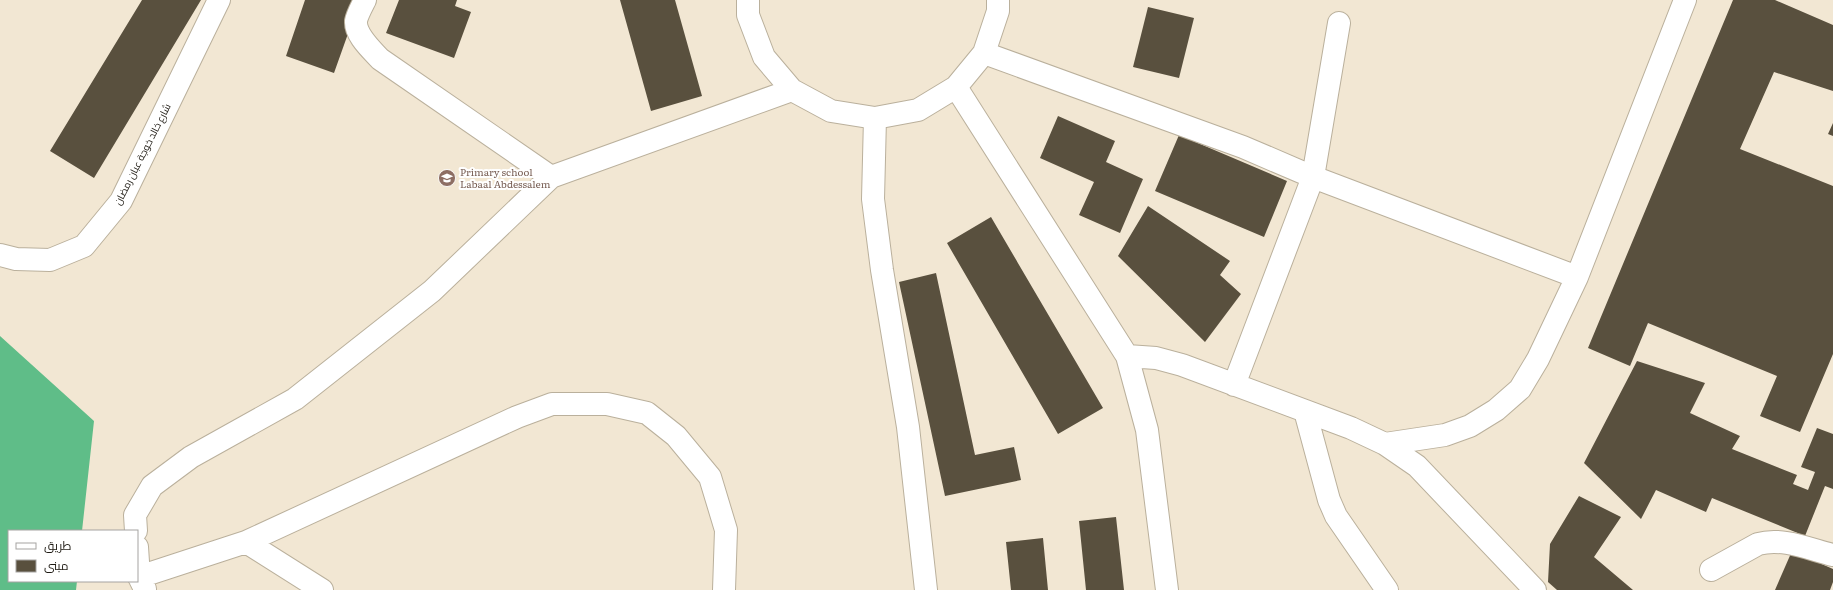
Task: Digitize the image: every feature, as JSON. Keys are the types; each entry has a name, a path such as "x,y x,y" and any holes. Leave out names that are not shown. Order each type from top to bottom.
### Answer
{"street":[{"name":"شارع خالد خوجة عبان رمضان","path":"0,255 16,259 50,260 84,246 121,201 219,0"},
{"path":"365,0 356,21 359,32 365,42 380,59 551,177"},
{"path":"748,0 748,15 764,57 792,90 831,111 875,118 918,110 956,87 984,53 998,11 998,0"},
{"path":"1385,444 1445,435 1470,426 1496,410 1520,389 1538,359 1577,277 1685,0"},
{"path":"1234,385 1313,177 1339,23"},
{"path":"984,53 1243,147 1313,177 1577,277"},
{"path":"956,87 1126,356 1147,430 1167,590"},
{"path":"136,530 135,515 152,486 191,457 295,400 432,291 551,177 792,90"},
{"path":"875,118 873,199 882,270 908,427 926,590"},
{"path":"1126,356 1156,358 1182,365 1351,428 1385,444 1417,466 1528,587"},
{"path":"138,553 143,583 246,542 517,417 552,404 607,404 647,413 676,436 710,477 726,530 724,590"},
{"path":"1305,411 1329,500 1336,516 1387,590"},
{"path":"1711,570 1758,544 1767,541 1786,543 1833,555"},
{"path":"246,542 322,590"}],"green space":[{"path":"0,336 94,421 82,530 8,530 8,582 77,582 76,590 0,590"}],"building":[{"path":"142,0 201,0 94,178 50,151"},
{"path":"305,0 360,0 334,73 286,56"},
{"path":"399,0 457,0 455,6 471,12 454,58 386,33"},
{"path":"620,0 675,0 702,96 651,111"},
{"path":"1733,0 1775,0 1833,25 1833,91 1774,72 1740,149 1833,186 1833,354 1800,432 1760,416 1777,376 1648,323 1630,366 1588,348"},
{"path":"1148,7 1194,18 1179,78 1133,67"},
{"path":"1058,116 1115,141 1106,162 1143,179 1120,233 1079,215 1094,182 1040,158"},
{"path":"1833,123 1833,136 1828,134"},
{"path":"1179,135 1287,181 1264,237 1155,191"},
{"path":"1148,206 1230,261 1220,275 1241,294 1205,342 1118,256"},
{"path":"991,217 1103,408 1058,434 947,243"},
{"path":"936,273 975,455 1014,447 1021,480 945,496 899,282"},
{"path":"1637,361 1705,383 1690,413 1740,436 1732,449 1797,475 1793,484 1808,490 1815,472 1801,467 1817,428 1833,434 1833,489 1825,486 1805,536 1712,498 1706,512 1656,490 1641,519 1584,463"},
{"path":"1579,496 1621,517 1594,557 1633,590 1557,590 1548,582 1550,544"},
{"path":"1116,517 1124,590 1086,590 1079,521"},
{"path":"1043,538 1048,590 1011,590 1006,542"},
{"path":"1792,551 1833,569 1833,582 1830,590 1775,590"}],"place":[{"name":"Primary school Labaal Abdessalem","path":"447,178"}]}
